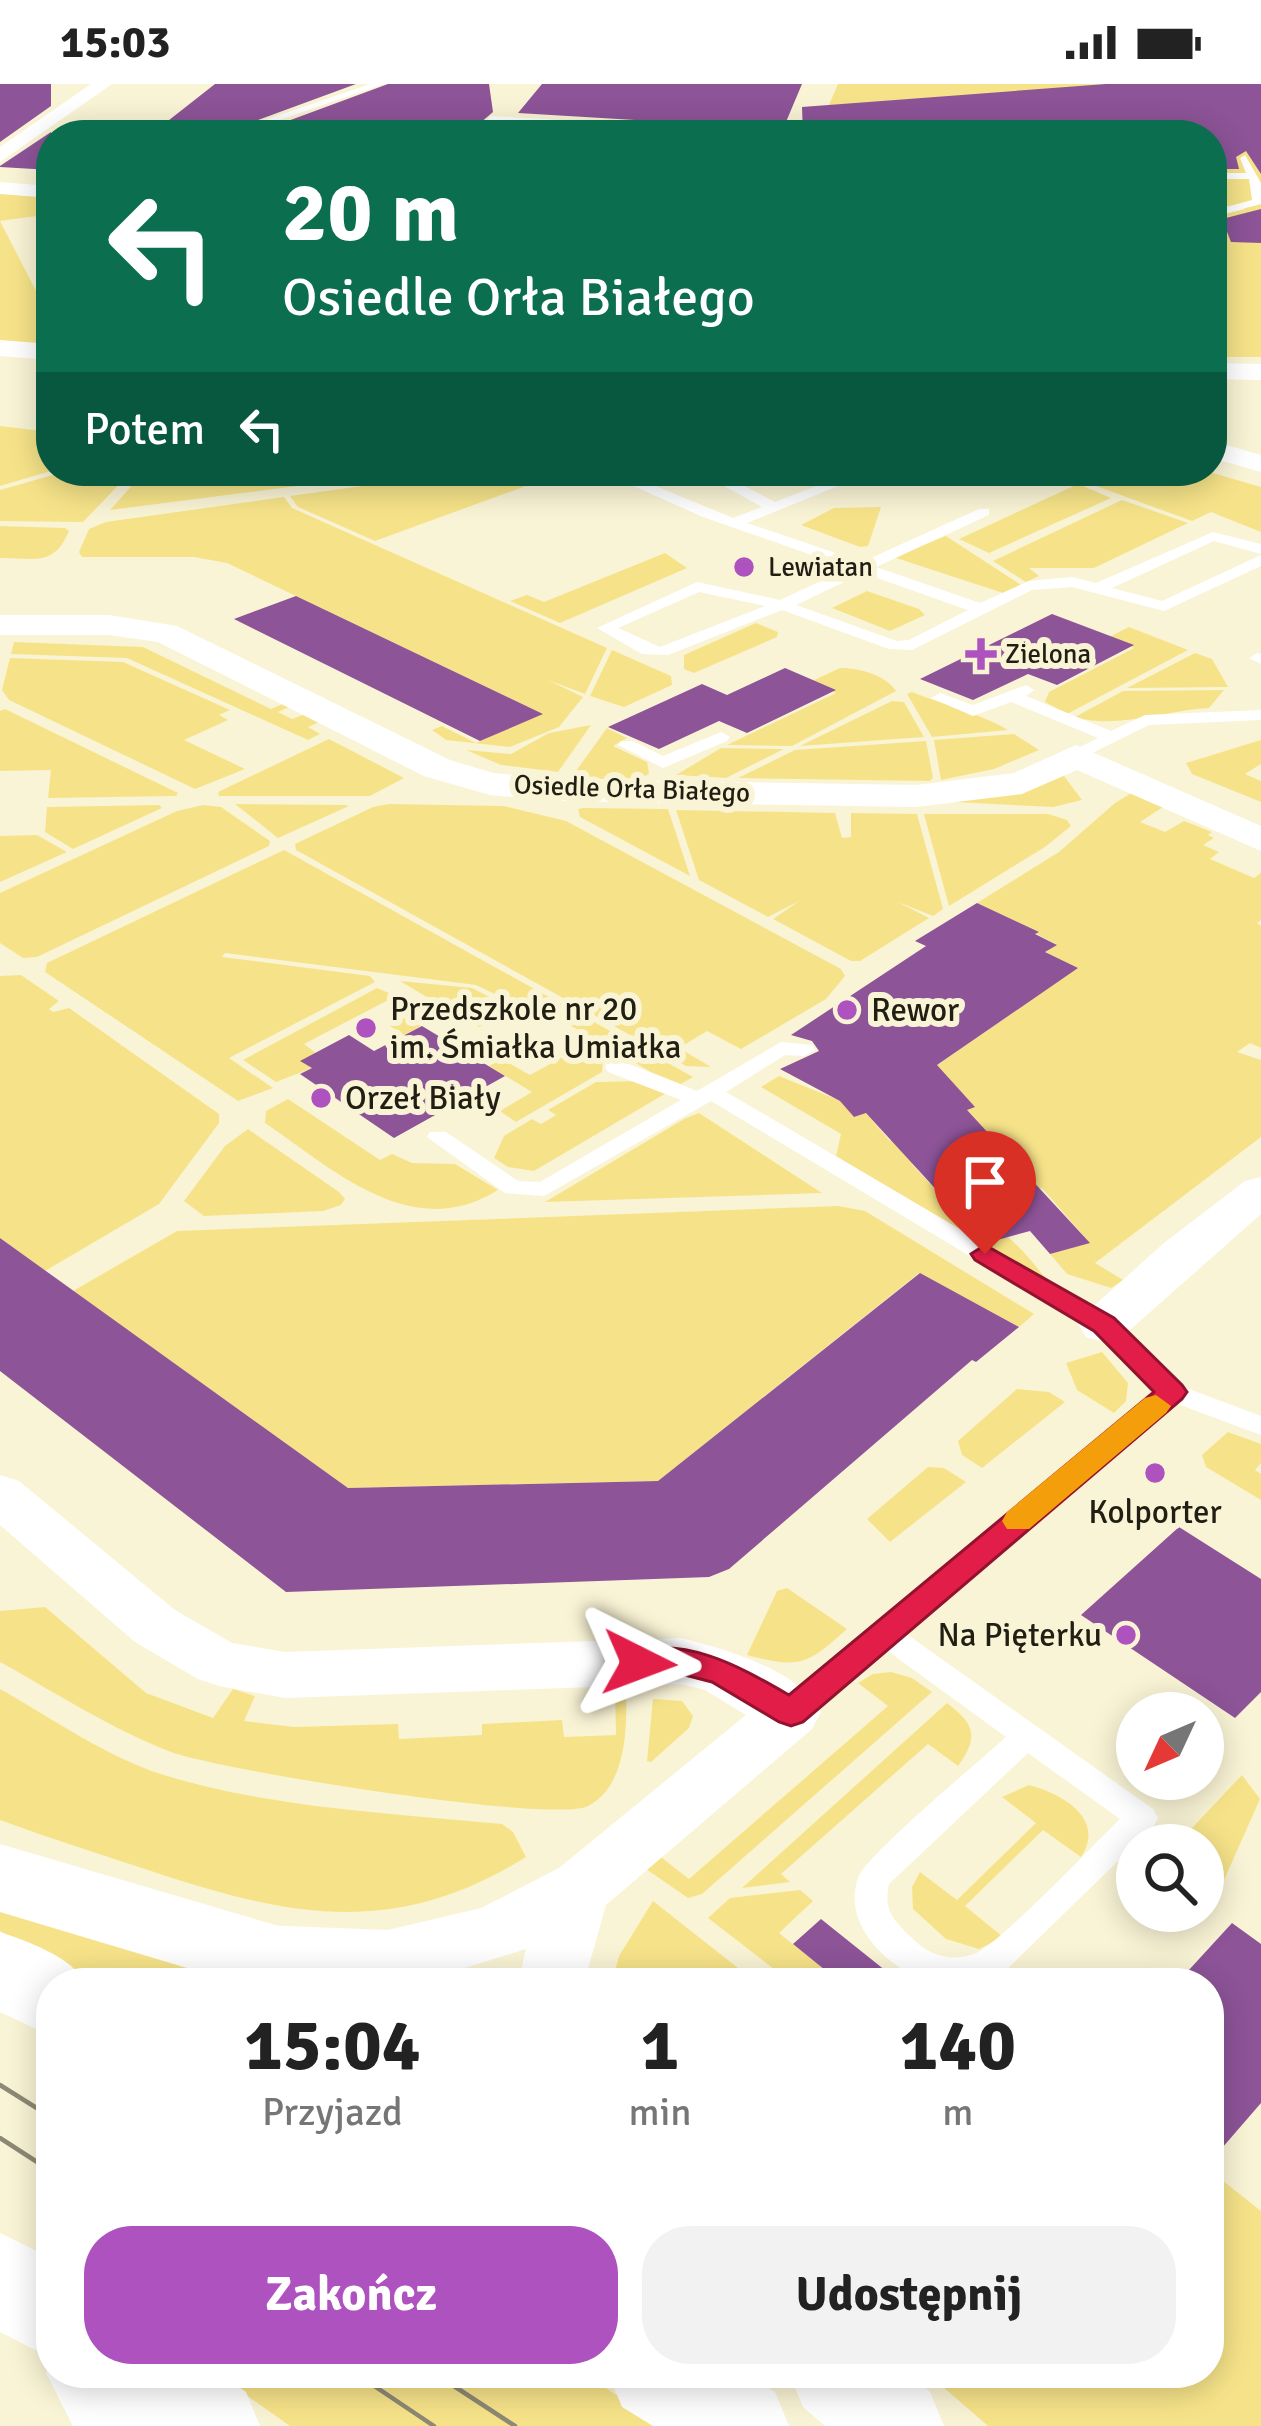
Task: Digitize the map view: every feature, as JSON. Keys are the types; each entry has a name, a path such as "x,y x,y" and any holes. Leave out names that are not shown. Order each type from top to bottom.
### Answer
{"street":[{"path":"52,120 103,84"},
{"path":"1,156 36,131"},
{"path":"0,188 36,191"},
{"path":"0,348 36,351"},
{"path":"1227,370 1257,369"},
{"path":"1227,455 1261,467"},
{"path":"1227,461 1261,467"},
{"name":"Osiedle Orła Białego","path":"0,625 109,625 166,633 437,768 490,784 559,790 661,776 916,796 1022,783 1076,756"},
{"path":"1076,756 1261,840"},
{"path":"1104,1324 1180,1254 1261,1191"},
{"path":"0,1495 155,1626 219,1663 285,1676 681,1661 721,1672 791,1712 582,1887 494,1934 434,1953 344,1962 260,1954 0,1878"},
{"path":"554,1968 564,1926 582,1887"},
{"path":"0,1968 36,1990"},
{"path":"0,2278 36,2302"},
{"path":"104,2388 129,2426"},
{"path":"158,2388 212,2426"},
{"path":"680,2388 741,2426"},
{"path":"854,2388 896,2426"}],"lane":[{"path":"271,120 379,84"},
{"path":"1227,210 1257,202 1245,158"},
{"path":"1227,175 1252,174"},
{"path":"639,486 856,568 981,609"},
{"path":"733,486 774,507"},
{"path":"733,523 829,486"},
{"path":"629,506 658,495"},
{"path":"984,512 782,605 662,652 648,651 605,628 697,587 782,605 895,646 912,645 1038,584 1072,582 1101,587 1164,606 1261,560"},
{"path":"688,522 709,514"},
{"path":"1101,587 1213,536 1261,549"},
{"path":"940,698 973,711 1032,687"},
{"path":"1014,697 1112,737"},
{"name":"Osiedle Orła Białego","path":"1076,756 1145,720 1261,715"},
{"path":"627,745 661,776 721,737"},
{"path":"437,1138 513,1188 544,1189 782,1048 804,1050"},
{"path":"616,1067 704,1096 1104,1324 1172,1392 1261,1426"},
{"path":"791,1712 1172,1392"},
{"path":"884,1633 1142,1818 990,1964 964,1968"},
{"path":"930,1968 908,1956 877,1926 869,1900 874,1877 1028,1736"}],"shaded area":[{"path":"838,84 1261,84 1261,357 1227,357 1227,213 1246,209 1227,207 1227,120 936,120 825,114"},
{"path":"0,191 36,194 36,216 0,221"},
{"path":"0,221 36,291 36,344 0,341"},
{"path":"0,426 36,430 36,475 0,486"},
{"path":"1227,477 1261,487 1261,532 1211,512 1192,521 1096,486 1227,486"},
{"path":"36,480 36,486 118,486 83,522 0,521 0,490"},
{"path":"132,486 297,486 110,510"},
{"path":"363,486 526,486 375,541 298,507 290,496"},
{"path":"1074,486 1111,498 989,553 959,539"},
{"path":"284,497 292,508 607,648 585,694 548,680 583,697 559,727 510,747 446,740 432,730 442,726 476,743 541,713 227,563 194,557 82,557 79,552 89,529 106,522"},
{"path":"1122,500 1188,523 1094,568 1029,568 1039,576 1026,582 993,561"},
{"path":"881,507 868,546 801,525 834,508"},
{"path":"0,526 69,531 50,555 0,558"},
{"path":"946,536 1021,585 1003,593 893,557"},
{"path":"665,553 687,568 560,623 510,601 527,595 544,602"},
{"path":"867,591 925,615 890,631 832,608"},
{"path":"756,623 778,632 777,637 694,673 684,669 684,655"},
{"path":"1129,627 1188,650 1067,714 1045,702 1049,692 1134,648 1109,637"},
{"path":"14,642 143,647 271,709 290,701 296,704 278,712 292,719 311,712 326,719 308,727 320,734 308,740 127,658 11,654"},
{"path":"612,650 671,676 672,685 624,707 590,696"},
{"path":"1195,653 1212,659 1228,687 1127,688"},
{"path":"10,658 123,662 230,710 219,715 228,720 184,740 245,769 195,789 9,700 2,690"},
{"path":"840,668 871,673 896,691 792,746 727,745 836,693 812,681"},
{"path":"1224,690 1209,708 1124,720 1075,717 1123,691"},
{"path":"907,694 1008,730 932,737"},
{"path":"892,701 904,702 924,737 800,746"},
{"path":"5,709 178,793 48,798 51,770 0,771 0,711"},
{"path":"591,725 558,772 501,765 466,750 511,754 549,733"},
{"path":"607,728 627,738 613,746 647,762 649,774 636,780 571,778"},
{"path":"1014,734 1039,750 994,769 941,780 934,740"},
{"path":"329,739 404,778 370,796 219,796 218,792"},
{"path":"1261,740 1261,764 1245,774 1261,781 1261,802 1192,774 1186,763"},
{"path":"926,741 930,781 738,778 795,750"},
{"path":"721,748 784,749 726,778 676,775"},
{"path":"1061,772 1082,800 1053,807 954,802"},
{"path":"1138,789 1163,807 1140,822 1165,832 1184,821 1212,832 1208,835 1214,838 1203,845 1219,852 1210,859 1254,878 1261,873 1261,920 1257,923 1261,926 1261,1048 1250,1043 1237,1052 1261,1060 1261,1137 1095,1263 1123,1280 1111,1288 1067,1274 1050,1254 1089,1242 1042,1188 1002,1199 1002,1147 984,1128 964,1134 947,1115 974,1107 930,1060 939,1064 1077,968 1045,952 1056,944 977,903 1059,852"},
{"path":"235,804 345,805 349,806 278,838"},
{"path":"389,804 504,806 566,821 841,969 845,976 826,999 741,1049 707,1031 679,1048 711,1067 686,1066 296,850 295,844"},
{"path":"203,805 221,807 270,841 269,846 37,957 23,958 0,943 0,893 177,811"},
{"path":"47,807 162,808 73,849 45,832"},
{"path":"578,809 668,809 690,876 580,817"},
{"path":"676,810 835,813 842,838 851,837 851,813 917,814 943,909 933,916 898,902 929,918 860,961 851,961 773,919 799,901 768,917 699,880"},
{"path":"924,814 1048,814 1071,826 949,906"},
{"path":"37,835 67,852 0,882 0,836"},
{"path":"284,850 693,1077 681,1084 651,1072 535,1005 526,1009 476,985 225,953 222,957 370,976 375,982 229,1058 273,1088 238,1101 45,972 47,963"},
{"path":"21,975 59,1001 49,1009 53,1012 69,1008 219,1114 219,1123 159,1204 45,1271 0,1238 0,976"},
{"path":"400,981 472,988 503,1004 501,1015 479,1027 451,1010 404,1035 390,1026 435,1002"},
{"path":"377,988 396,996 304,1044 316,1053 302,1062 312,1068 276,1082 243,1060"},
{"path":"574,1051 603,1061 602,1072 516,1122 500,1111 532,1092 489,1066 502,1059 530,1075"},
{"path":"779,1076 841,1101 854,1117 866,1113 890,1141 920,1133 912,1164 929,1183 940,1181 952,1206 970,1226 1005,1235 1049,1282 836,1156 841,1134 761,1087"},
{"path":"641,1081 668,1092 534,1171 508,1167 494,1158 504,1136 532,1119 541,1124 556,1115 548,1110 596,1082"},
{"path":"288,1099 380,1160 392,1154 412,1163 455,1164 498,1190 466,1205 435,1209 375,1194 265,1123 266,1111"},
{"path":"699,1113 822,1193 545,1202 684,1119"},
{"path":"248,1129 339,1192 345,1199 341,1205 323,1211 204,1216 184,1201 225,1146"},
{"path":"838,1206 865,1211 1034,1314 1019,1327 919,1273 658,1481 348,1488 73,1291 177,1231"},
{"path":"1102,1352 1128,1383 1126,1401 1114,1413 1077,1390 1066,1363"},
{"path":"1017,1389 1049,1392 1065,1402 982,1468 962,1455 958,1441"},
{"path":"1228,1432 1261,1444 1261,1463 1255,1470 1261,1474 1261,1500 1206,1467 1202,1455"},
{"path":"928,1467 944,1468 966,1482 890,1542 867,1519"},
{"path":"787,1588 847,1629 802,1661 747,1655 777,1591"},
{"path":"45,1607 146,1693 213,1718 233,1689 255,1696 244,1721 294,1727 398,1724 399,1739 482,1735 482,1724 562,1720 564,1737 616,1735 615,1687 625,1680 619,1767 612,1783 588,1806 562,1810 384,1792 251,1771 171,1752 105,1722 0,1662 0,1611"},
{"path":"891,1672 912,1678 932,1692 702,1894 688,1898 643,1867 657,1854 689,1879 888,1706 858,1683 873,1674"},
{"path":"0,1689 100,1748 164,1775 288,1802 502,1824 513,1832 526,1857 430,1901 384,1910 293,1908 198,1886 0,1820"},
{"path":"653,1699 682,1701 693,1716 689,1728 651,1762 647,1761"},
{"path":"947,1703 971,1732 958,1766 928,1744 781,1874 790,1882 742,1888"},
{"path":"1242,1775 1260,1799 1224,1880 1224,1824 1196,1824 1218,1800 1224,1800"},
{"path":"1029,1785 1077,1810 1088,1831 1081,1857 1043,1830 965,1906 1003,1937 979,1949 946,1939 913,1909 912,1887 920,1872 957,1900 1036,1823 1002,1797"},
{"path":"800,1890 813,1901 779,1933 822,1968 773,1968 708,1918 730,1898"},
{"path":"653,1901 738,1968 616,1968"},
{"path":"0,1907 191,1968 63,1968 0,1931"},
{"path":"1224,2182 1261,2211 1261,2426 988,2426 944,2388 1224,2388"},
{"path":"236,2388 605,2388 665,2426 290,2426"}],"building":[{"path":"0,84 51,84 51,106 0,142"},
{"path":"215,84 356,84 258,120 169,120"},
{"path":"388,84 489,84 493,112 484,120 291,120"},
{"path":"542,84 802,84 787,120 634,120 518,113"},
{"path":"1106,84 1261,84 1261,174 1246,151 1236,157 1239,169 1227,169 1227,120 802,120 802,107"},
{"path":"36,142 36,169 0,166"},
{"path":"1261,209 1261,243 1231,242 1227,218"},
{"path":"296,596 543,714 480,741 234,619"},
{"path":"1052,614 1134,645 1057,685 1028,674 973,700 920,679"},
{"path":"785,668 836,690 747,733 719,721 659,749 608,727 702,684 727,695"},
{"path":"977,903 1039,932 1035,934 1057,945 1045,952 1078,968 937,1065 975,1107 967,1110 1090,1243 1050,1254 1030,1231 990,1242 976,1233 866,1113 854,1117 840,1101 780,1069 819,1051 812,1041 791,1035 926,946 915,941"},
{"path":"422,1026 505,1076 394,1138 300,1074 312,1068 300,1061 349,1035 374,1051"},
{"path":"0,1238 348,1488 658,1481 920,1273 1019,1327 976,1362 972,1360 729,1569 709,1577 286,1592 0,1371"},
{"path":"1179,1527 1261,1579 1261,1692 1235,1718 1224,1711 1224,1692 1196,1692 1081,1615"},
{"path":"821,1919 882,1968 823,1968 793,1944"},
{"path":"1232,1923 1261,1944 1261,2103 1224,2146 1224,1968 1191,1968"}],"tram line":[{"path":"0,2085 36,2108"},
{"path":"0,2138 36,2161"},
{"path":"377,2388 434,2426"},
{"path":"457,2388 515,2426"}],"slow traffic":[{"path":"1018,1521 1156,1406"}],"place":[{"name":"Lewiatan","path":"744,567"},
{"name":"Zielona","path":"981,654"},
{"name":"Rewor","path":"847,1010"},
{"name":"Przedszkole nr 20 im. Śmiałka Umiałka","path":"366,1028"},
{"name":"Orzeł Biały","path":"321,1098"},
{"name":"Kolporter","path":"1155,1473"},
{"name":"Na Pięterku","path":"1126,1635"}],"route":[{"path":"639,1663 681,1661 721,1672 791,1712 1172,1392 1104,1324 985,1254"}]}
